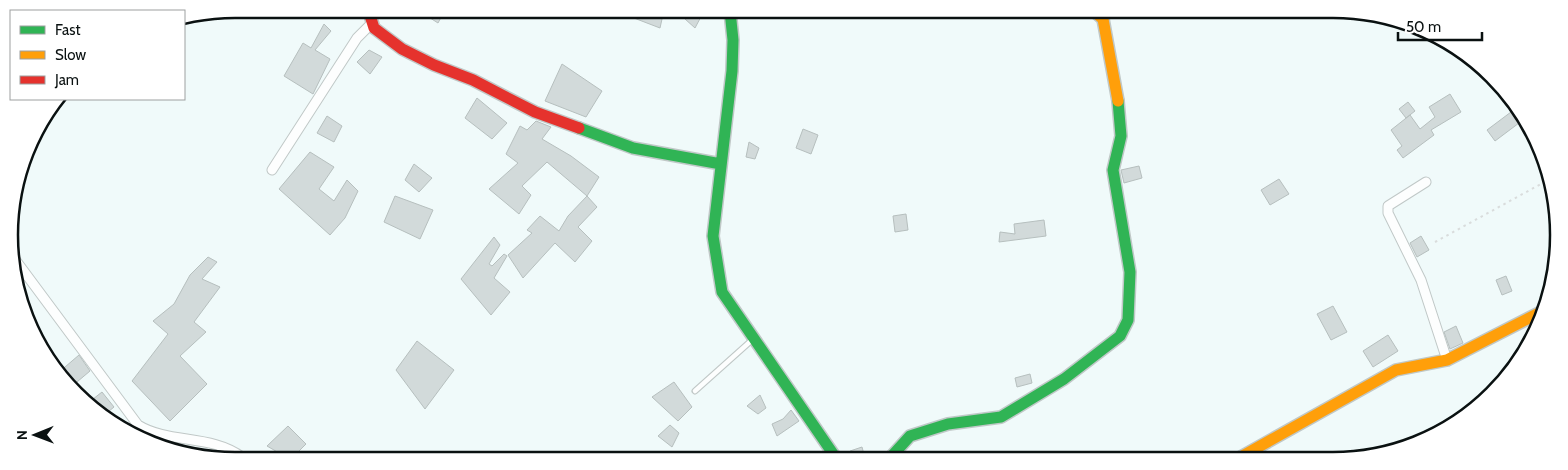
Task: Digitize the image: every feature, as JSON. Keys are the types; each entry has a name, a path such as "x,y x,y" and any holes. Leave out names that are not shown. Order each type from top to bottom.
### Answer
{"street":[{"path":"370,18 371,24 378,32 402,49 434,65 473,80 535,112 633,148 721,164"},
{"path":"731,18 733,40 732,71 713,236 716,271 722,292 832,452"},
{"path":"895,452 910,436 948,424 1001,417 1064,379 1120,336 1128,320 1130,272 1113,170 1121,136 1122,116 1102,18"},
{"path":"272,170 357,38 371,24"},
{"path":"1426,182 1388,206 1388,213 1421,280 1447,360"},
{"path":"20,265 138,425 151,433 208,442 236,452"},
{"path":"1250,452 1396,370 1447,360 1535,315"}],"lane":[{"path":"695,391 755,338"}],"path":[{"path":"1435,242 1544,182"}],"building":[{"path":"430,18 441,18 438,23"},
{"path":"634,18 662,18 660,28"},
{"path":"684,18 700,18 695,28"},
{"path":"324,24 331,31 315,50 330,59 313,94 284,76 303,43 311,48"},
{"path":"369,50 382,57 370,74 357,62"},
{"path":"562,64 602,91 586,117 545,101"},
{"path":"1450,94 1461,112 1431,130 1434,135 1403,158 1397,150 1402,146 1391,130 1410,115 1420,129 1435,117 1429,107"},
{"path":"477,98 507,123 492,139 465,118"},
{"path":"1408,102 1415,111 1406,118 1399,109"},
{"path":"1512,111 1519,123 1495,141 1487,130"},
{"path":"327,116 342,126 334,142 317,133"},
{"path":"536,121 551,127 542,139 571,156 599,177 587,196 547,162 522,186 531,195 519,214 489,189 518,163 506,154 520,126 527,130"},
{"path":"803,129 818,135 811,154 796,148"},
{"path":"749,142 759,148 755,159 746,157"},
{"path":"310,152 334,167 319,189 334,201 347,180 358,191 345,218 330,235 279,189"},
{"path":"414,164 432,178 419,192 405,180"},
{"path":"1139,166 1142,178 1124,183 1121,170"},
{"path":"1279,179 1289,194 1270,205 1261,190"},
{"path":"395,196 433,210 420,239 384,222"},
{"path":"587,196 597,207 578,227 592,241 575,262 555,243 523,278 508,255 532,233 527,230 540,216 559,231 568,216"},
{"path":"906,214 908,230 895,232 893,216"},
{"path":"1044,220 1046,236 999,242 1000,232 1015,234 1014,224"},
{"path":"1421,236 1429,250 1417,257 1410,243"},
{"path":"494,237 500,245 489,264 492,266 504,254 507,256 494,278 510,292 491,315 461,279"},
{"path":"208,257 217,262 202,279 220,287 194,322 206,332 180,356 207,384 170,421 132,381 168,334 153,321 174,304 190,275"},
{"path":"1506,276 1512,291 1502,295 1496,280"},
{"path":"1333,306 1347,332 1331,340 1317,314"},
{"path":"1456,326 1463,343 1450,349 1444,332"},
{"path":"1388,335 1398,351 1373,367 1363,351"},
{"path":"417,341 454,370 425,409 396,370"},
{"path":"79,355 90,371 76,383 63,369"},
{"path":"1030,374 1032,383 1017,387 1015,378"},
{"path":"674,382 692,407 678,421 652,397"},
{"path":"102,392 114,407 108,412 93,399"},
{"path":"760,395 766,408 758,414 747,406"},
{"path":"791,410 799,421 777,436 772,424 783,419"},
{"path":"670,425 679,433 672,447 658,436"},
{"path":"288,426 306,444 298,452 277,452 267,446"},
{"path":"862,447 863,452 850,452"}],"traffic: fast":[{"path":"731,18 733,40 732,71 713,236 722,292 832,452"},
{"path":"895,452 910,436 948,424 1001,417 1064,379 1120,336 1128,320 1130,272 1113,170 1121,136 1118,101"},
{"path":"579,128 633,148 721,164"}],"traffic: slow":[{"path":"1102,18 1118,101"},
{"path":"1250,452 1396,370 1447,360 1535,315"}],"traffic: jam":[{"path":"371,18 374,28 402,49 434,65 473,80 535,112 579,128"}]}
